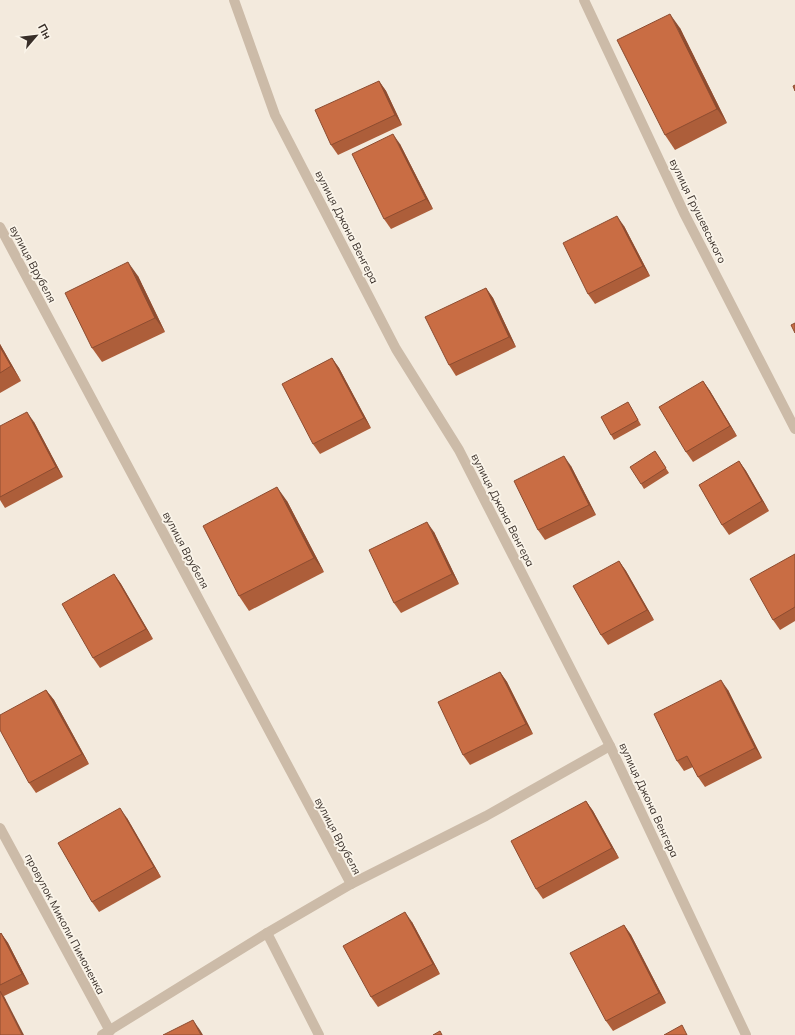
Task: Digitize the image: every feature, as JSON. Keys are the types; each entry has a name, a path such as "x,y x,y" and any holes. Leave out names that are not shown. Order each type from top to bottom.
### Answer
{"street":[{"name":"вулиця Джона Венгера","path":"234,0 275,115 396,349 459,450 610,746 746,1035"},
{"name":"вулиця Грушевського","path":"584,0 685,215 795,429"},
{"name":"вулиця Врубеля","path":"0,227 350,884"},
{"path":"106,1033 267,933 350,884 486,816 610,746"},
{"name":"провулок Миколи Пимоненка","path":"0,828 106,1033"},
{"path":"267,933 319,1035"}],"building":[{"path":"670,14 717,109 665,135 617,40"},
{"path":"379,81 395,115 331,145 315,110"},
{"path":"393,134 426,199 384,219 352,154"},
{"path":"617,216 643,266 588,294 563,243"},
{"path":"128,262 155,318 92,348 65,293"},
{"path":"486,288 509,337 449,365 425,317"},
{"path":"795,323 795,333 791,325"},
{"path":"0,347 11,366 0,373"},
{"path":"332,358 364,418 313,444 282,384"},
{"path":"703,381 730,426 686,452 659,407"},
{"path":"628,402 638,420 611,435 601,417"},
{"path":"27,412 56,467 0,497 0,426"},
{"path":"655,451 666,468 641,484 630,467"},
{"path":"564,456 589,505 538,530 514,481"},
{"path":"739,461 762,501 722,525 699,485"},
{"path":"277,487 314,558 239,596 203,526"},
{"path":"427,522 452,574 394,603 369,550"},
{"path":"795,554 795,607 773,620 750,579"},
{"path":"619,561 647,610 601,635 573,586"},
{"path":"114,574 146,629 93,658 62,604"},
{"path":"500,672 526,724 463,755 438,702"},
{"path":"721,680 755,748 698,777 687,756 677,761 654,714"},
{"path":"46,690 82,754 29,783 0,730 0,715"},
{"path":"586,801 612,848 536,889 511,841"},
{"path":"120,808 154,867 92,902 58,843"},
{"path":"405,912 433,964 371,997 343,946"},
{"path":"624,925 659,993 606,1021 570,953"},
{"path":"1,933 22,974 0,985 0,934"},
{"path":"0,991 22,1035 0,1035"},
{"path":"193,1020 201,1035 163,1035"},
{"path":"682,1025 687,1035 664,1035"},
{"path":"440,1031 442,1035 433,1035"}]}
